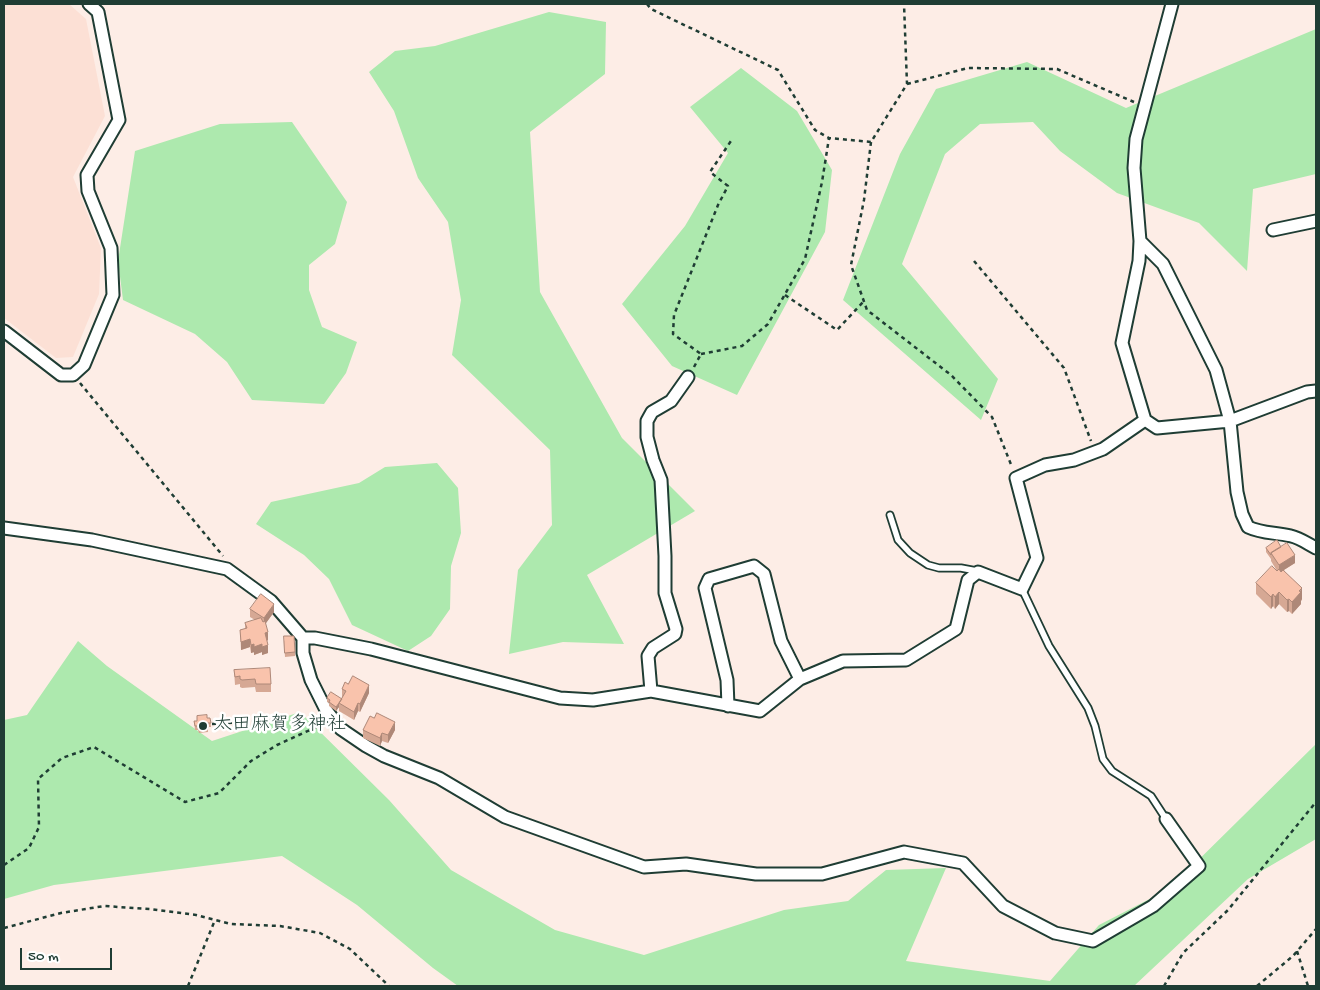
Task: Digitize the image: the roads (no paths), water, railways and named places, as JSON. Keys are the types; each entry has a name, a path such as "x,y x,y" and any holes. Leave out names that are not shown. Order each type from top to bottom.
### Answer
{"street":[{"path":"4,331 61,375 74,375 84,365 113,295 111,248 88,191 87,175 119,120 98,12 89,4"},
{"path":"1172,4 1136,139 1134,168 1140,241 1139,261 1122,343 1145,420 1157,428 1230,421 1307,392 1316,391"},
{"path":"1273,230 1316,221"},
{"path":"1140,241 1162,264 1216,370 1230,421 1237,492 1242,514 1248,527 1261,532 1294,536 1316,548"},
{"path":"651,692 648,656 653,648 675,634 676,629 665,593 661,480 647,437 648,420 652,412 671,401 688,378"},
{"path":"303,638 314,638 371,649 560,698 593,700 651,692 760,711 800,679 843,661 906,660 956,629 968,580 978,572 1022,589 1037,558 1016,478 1045,465 1074,460 1102,449 1145,420"},
{"path":"4,528 92,540 227,569 271,601 303,638 303,653 311,680 326,710 342,729 384,756 438,778 505,817 644,867 686,864 756,874 822,874 904,852 963,863 1003,906 1055,933 1094,941 1153,906 1199,866 1166,819"},
{"path":"728,706 727,680 705,588 709,579 754,566 764,574 781,641 800,679"}],"lane":[{"path":"890,515 898,540 910,553 928,566 961,568 978,572"},
{"path":"1022,589 1050,646 1088,708 1095,726 1103,759 1112,771 1151,796 1166,819"}],"place":[{"name":"太田麻賀多神社","path":"203,726"}]}
